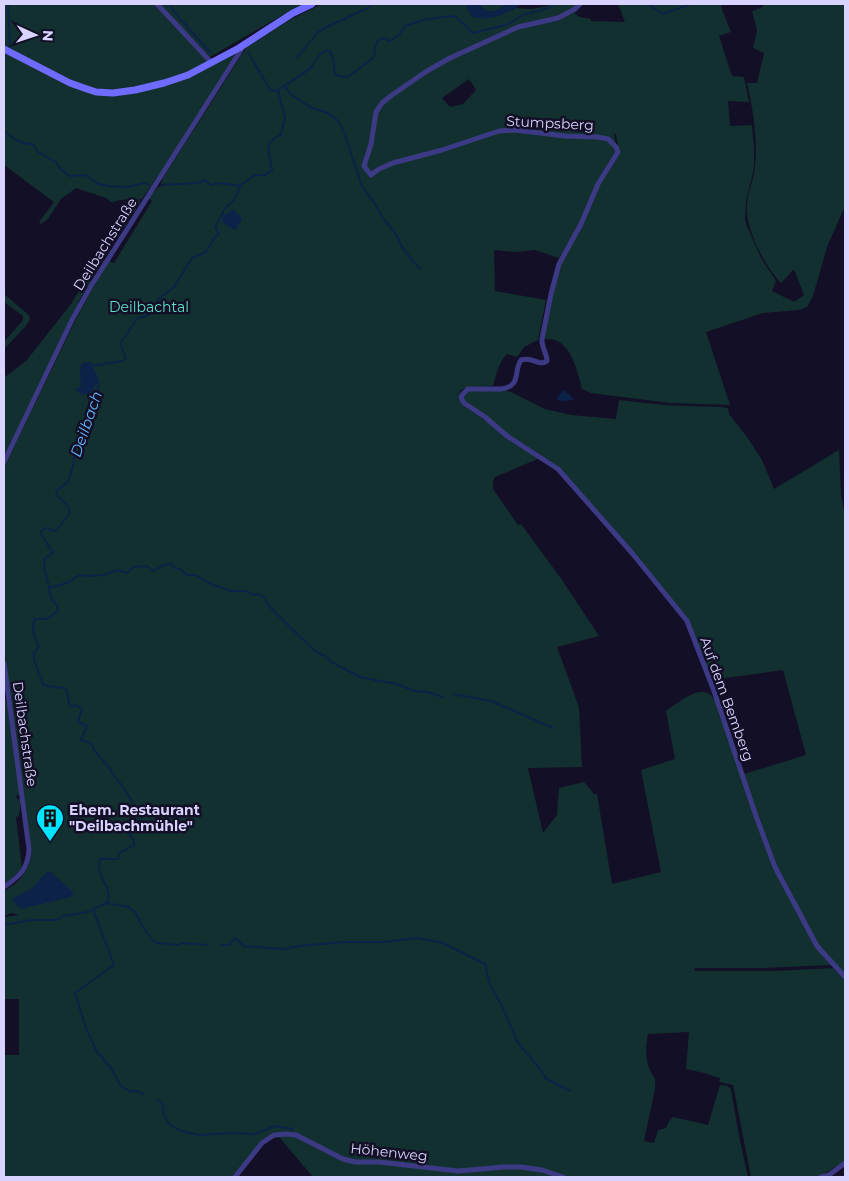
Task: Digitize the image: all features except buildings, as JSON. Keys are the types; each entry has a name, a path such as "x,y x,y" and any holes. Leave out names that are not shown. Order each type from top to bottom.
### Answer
{"main road":[{"path":"4,49 70,83 87,89 105,93 135,90 157,86 188,75 239,48 293,13 312,4"}],"street":[{"path":"157,4 211,62"},
{"name":"Stumpsberg","path":"542,458 507,436 486,417 464,403 461,398 462,394 468,390 509,386 515,381 519,362 524,359 532,359 542,364 548,361 542,346 542,339 559,264 581,224 598,184 618,152 616,147 608,139 597,137 565,136 515,130 499,131 442,150 393,163 371,175 364,166 371,144 376,112 382,103 392,95 450,58 518,27 558,18 575,9 580,4"},
{"name":"Deilbachstraße","path":"4,462 73,318 91,286 241,50 239,48"},
{"name":"Auf dem Bemberg","path":"542,458 558,469 578,491 632,552 687,621 714,691 775,867 817,946 845,977"},
{"name":"Deilbachstraße","path":"4,663 29,849 29,858 21,874 4,887"},
{"name":"Höhenweg","path":"234,1177 262,1143 274,1135 285,1134 296,1136 343,1159 354,1162 379,1162 458,1171 521,1166 563,1177"},
{"path":"821,1177 845,1163"}],"green space":[{"path":"4,4 154,4 207,62 163,81 120,90 96,89 72,80 4,47"},
{"path":"159,4 305,4 291,10 210,57"},
{"name":"Deilbachtal","path":"322,4 465,4 472,17 511,11 515,8 532,9 551,4 578,4 574,12 579,17 591,19 591,21 625,22 618,4 723,4 721,7 731,32 719,36 732,76 744,77 749,102 728,101 730,126 752,125 754,168 746,201 745,220 761,258 776,281 772,291 794,302 804,295 794,269 781,283 762,257 752,235 747,214 747,204 755,167 756,146 753,114 747,83 757,83 764,53 753,48 757,30 752,11 761,8 765,4 845,4 845,206 827,247 813,296 807,307 799,310 763,313 706,332 730,405 670,403 591,393 582,389 574,363 565,347 559,341 551,339 541,340 554,279 598,185 619,152 616,134 614,134 617,151 596,183 580,223 559,258 535,250 516,252 494,250 495,291 546,300 538,340 524,347 517,357 507,354 504,357 493,386 467,387 460,391 458,399 463,405 540,458 495,477 493,489 518,525 521,524 560,577 599,636 557,647 579,707 582,767 528,768 543,833 557,815 559,788 584,782 594,794 597,794 612,884 661,872 641,770 675,759 666,711 693,694 704,692 715,700 758,824 793,905 795,899 778,868 744,774 806,755 783,670 711,680 686,618 560,468 508,435 464,400 464,396 467,391 503,390 545,409 571,415 616,419 619,400 664,405 728,408 729,414 762,460 774,489 839,450 841,495 845,516 845,974 832,965 695,968 694,971 775,971 833,968 845,981 845,1161 820,1176 751,1177 733,1085 719,1082 720,1078 686,1069 689,1032 648,1034 647,1057 649,1068 655,1078 655,1089 644,1141 654,1143 658,1130 666,1128 673,1117 708,1125 720,1085 728,1086 731,1090 748,1177 313,1177 279,1137 263,1139 233,1177 4,1177 4,1055 19,1055 19,999 4,999 4,917 19,915 11,913 4,916 4,891 14,884 26,871 31,854 4,648 4,468 76,319 108,261 114,263 152,201 149,198 160,187 163,178 246,48 288,21","holes":["469,79 476,90 463,104 450,107 442,98"]},
{"path":"479,4 507,4 494,12 485,10"},
{"path":"4,52 86,91 150,90 232,53 235,56 166,165 142,199 115,201 112,203 106,198 76,188 61,199 48,219 41,224 39,222 54,202 4,165"},
{"path":"139,200 141,201 79,301 4,457 4,376 26,361 71,304"},
{"path":"4,294 29,315 30,319 26,326 4,349 4,342 23,320 23,316 4,302"},
{"path":"4,695 8,706 20,795 17,795 16,798 20,800 20,805 19,816 16,817 22,868 4,884"}],"water":[{"path":"465,4 479,4 485,10 494,12 507,4 521,4 504,14 492,18 479,18 472,17"},
{"path":"230,210 235,210 242,219 236,230 223,223 224,215 229,213"},
{"path":"91,362 98,376 97,384 94,386 94,390 87,395 81,395 74,390 81,386 80,367 81,364"},
{"path":"564,390 574,399 560,401 556,399"},
{"path":"48,872 51,872 74,893 71,897 20,909 12,899 32,888"}],"waterway":[{"path":"8,4 10,46 8,48"},
{"path":"169,4 211,53"},
{"path":"298,57 318,32 370,7 372,4"},
{"name":"Deilbach","path":"91,366 123,361 126,358 120,344 137,319 148,315 158,306 158,299 174,287 192,258 206,252 214,238 219,234 215,227 226,207 234,200 241,185 255,175 265,175 272,170 268,149 270,142 281,134 285,118 278,90 309,69 321,54 329,50 333,58 335,74 348,77 374,57 376,44 379,40 385,38 389,41 398,36 405,26 423,20 450,16 456,17 473,33 506,25 525,14 542,10 553,4"},
{"name":"Deilbach","path":"648,4 662,14 689,5 702,4"},
{"path":"248,52 271,91 278,90"},
{"path":"285,85 287,90 295,97 310,107 328,113 337,120 343,129 362,186 396,234 401,245 420,269"},
{"path":"4,131 20,142 33,144 38,152 57,163 60,169 70,176 86,175 98,184 109,186 127,187 144,183 149,185"},
{"path":"162,185 198,183 205,180 211,185 220,183 241,185"},
{"name":"Deilbach","path":"4,925 32,920 57,920 63,916 88,912 108,902 108,890 101,876 99,866 100,859 118,859 119,853 134,845 128,827 139,820 133,803 111,770 94,750 91,743 81,740 87,726 78,722 82,709 76,705 71,707 65,688 43,684 34,660 34,653 39,647 33,629 35,619 47,619 58,611 57,605 52,600 44,567 45,558 53,553 40,532 46,528 56,531 70,513 68,506 58,496 56,491 68,482 73,467 75,449 90,420 99,384 97,380"},
{"path":"49,588 67,583 80,575 104,575 117,570 127,573 133,567 147,566 153,571 171,564 187,575 196,575 211,584 231,591 246,591 254,595 258,594 265,598 267,604 315,651 360,677 396,684 415,691 427,692 443,697"},
{"path":"453,694 491,701 553,728"},
{"path":"106,903 128,907 136,913 152,940 157,943 208,945"},
{"path":"93,909 114,965 75,993 86,1028 96,1050 113,1071 120,1085 131,1092 137,1091 143,1094"},
{"path":"222,945 229,945 235,938 244,946 284,949 344,942 384,942 417,938 443,943 485,964 490,985 501,1004 517,1041 545,1078 570,1091"},
{"path":"157,1100 162,1103 164,1116 169,1124 181,1131 199,1135 256,1134 274,1126 293,1129"}],"place":[{"name":"Ehem. Restaurant \"Deilbachmühle\"","path":"50,842"}]}
